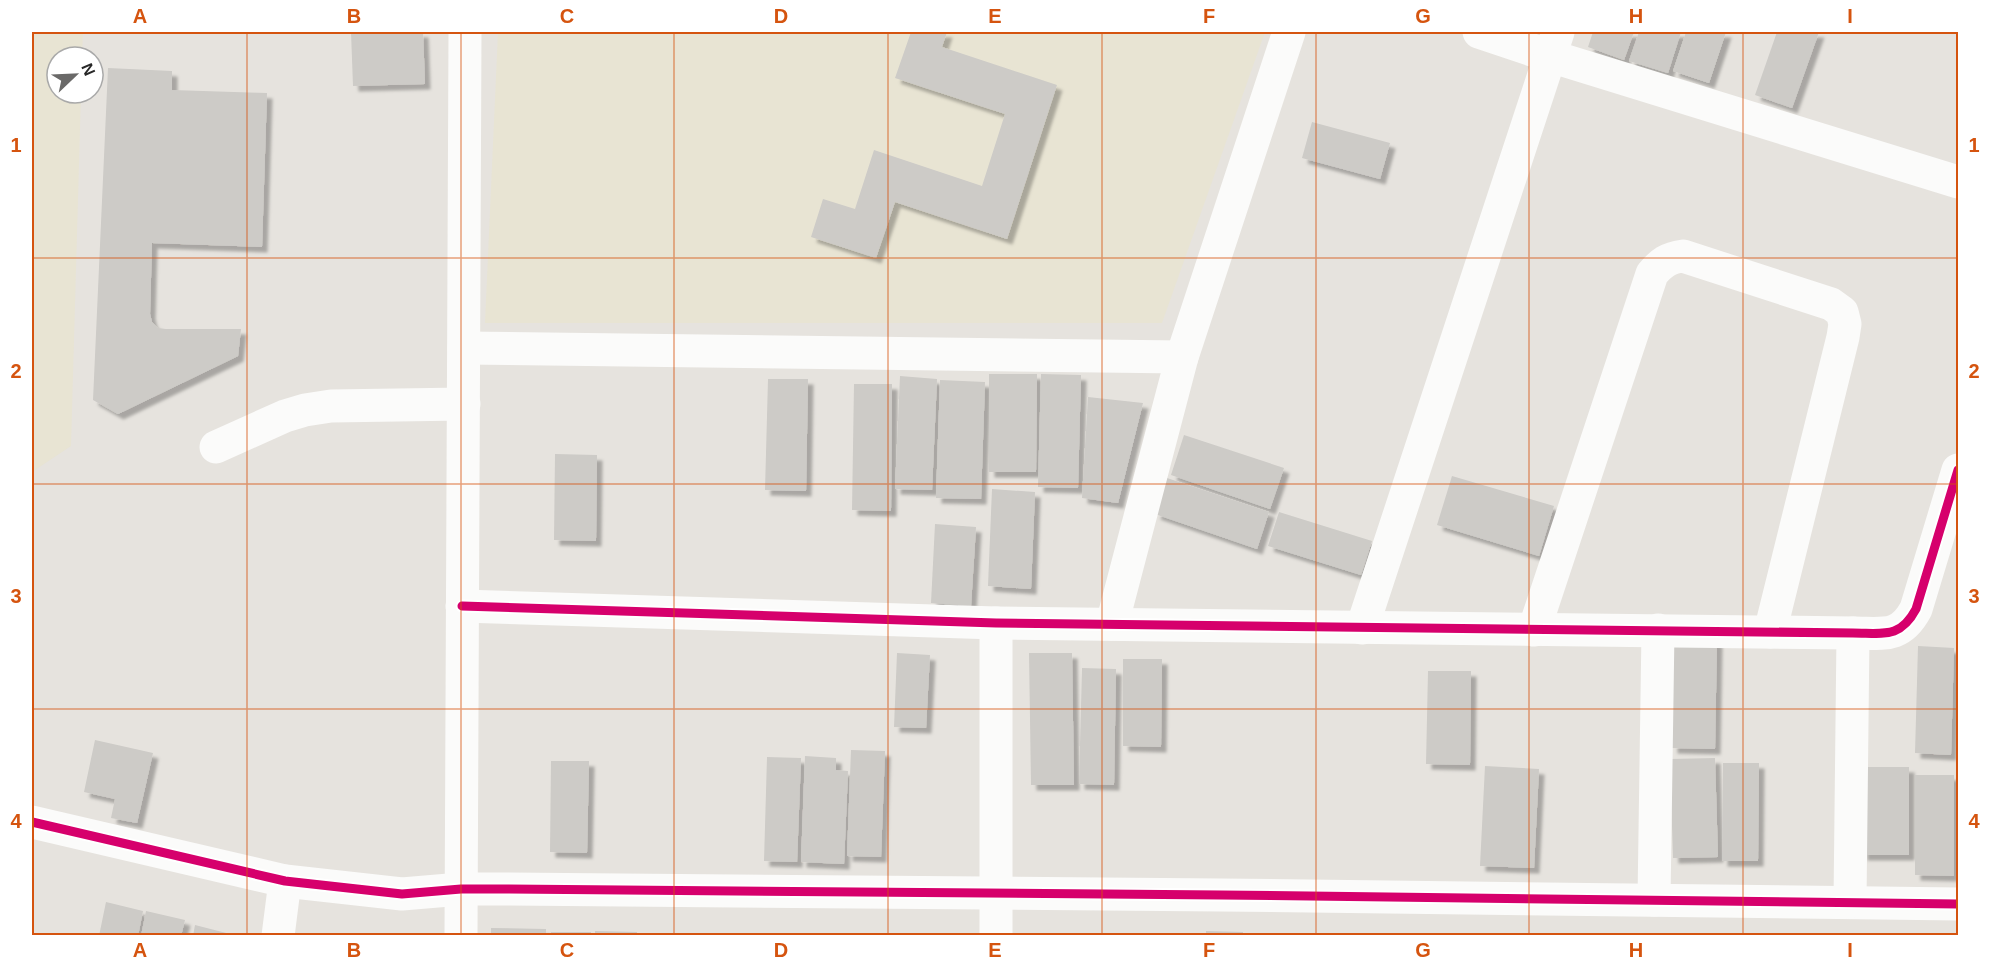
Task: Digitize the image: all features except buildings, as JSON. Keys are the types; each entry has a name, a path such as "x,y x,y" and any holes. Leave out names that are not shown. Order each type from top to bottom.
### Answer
{"street":[{"path":"461,936 465,32"},
{"path":"1112,624 1182,357 1289,32"},
{"path":"1479,32 1554,44 1959,182"},
{"path":"1362,628 1554,44"},
{"path":"1534,630 1652,274 1660,264 1670,258 1683,256 1831,304 1842,312 1845,324 1770,632"},
{"path":"464,348 1182,357"},
{"path":"216,447 305,410 331,406 464,404"},
{"path":"462,606 996,623 1895,632 1908,623 1916,609 1959,470"},
{"path":"996,623 996,936"},
{"path":"1654,900 1658,630"},
{"path":"1850,902 1852,633"},
{"path":"32,822 285,881 402,894 461,889 1959,904"},
{"path":"278,936 285,881"}],"shaded area":[{"path":"32,32 83,32 82,45 45,45 45,105 81,105 71,446 32,472"},
{"path":"498,32 1265,32 1162,323 485,323"}],"cycle path":[{"path":"462,606 996,623 1882,633 1897,630 1910,619 1916,609 1958,470"},
{"path":"32,822 285,881 402,894 461,889 509,889 1958,904"}]}
